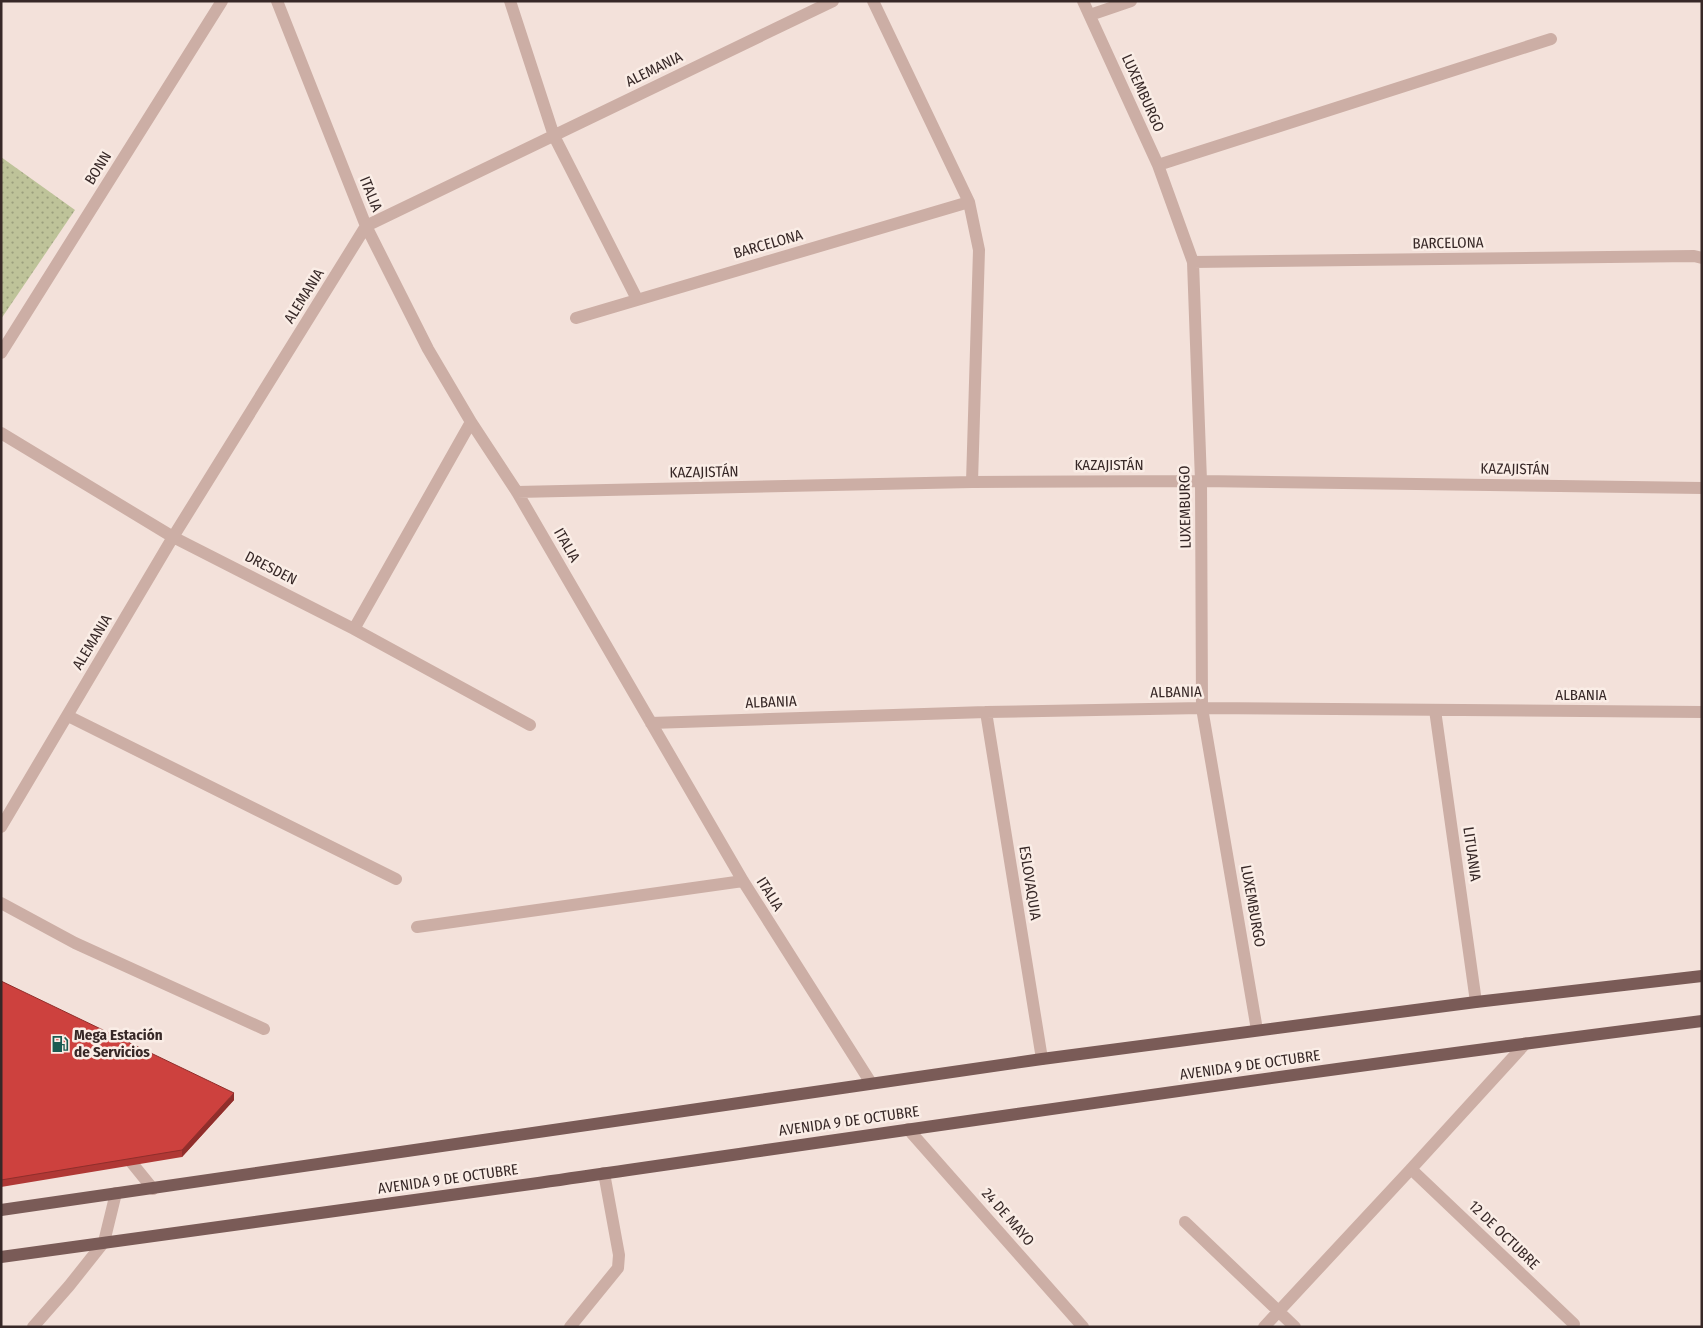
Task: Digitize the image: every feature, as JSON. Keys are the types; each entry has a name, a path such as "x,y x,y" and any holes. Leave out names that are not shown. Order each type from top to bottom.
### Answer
{"main road":[{"path":"1,1210 1042,1059 1476,1002 1702,976"},
{"name":"AVENIDA 9 DE OCTUBRE","path":"1,1256 1526,1043 1702,1021"}],"street":[{"name":"BONN","path":"1,353 222,1"},
{"name":"ITALIA","path":"277,1 366,226 428,349 471,422 517,492 743,881 871,1083"},
{"name":"ALEMANIA","path":"1,827 173,537 366,226 833,1"},
{"path":"873,1 970,202 979,250 972,482"},
{"name":"LUXEMBURGO","path":"1083,1 1158,165 1194,262 1201,482 1202,708 1257,1030"},
{"path":"1090,15 1131,1"},
{"path":"511,2 554,136 637,299"},
{"path":"1158,165 1551,39"},
{"name":"BARCELONA","path":"576,318 970,202"},
{"name":"BARCELONA","path":"1194,262 1694,256 1702,258"},
{"path":"354,629 471,422"},
{"name":"DRESDEN","path":"1,433 173,537 354,629 530,725"},
{"name":"KAZAJISTÁN","path":"517,492 972,482 1201,482 1702,488"},
{"name":"ALBANIA","path":"650,722 1202,708 1702,712"},
{"name":"LITUANIA","path":"1435,710 1476,1002"},
{"name":"ESLOVAQUIA","path":"986,712 1042,1059"},
{"path":"68,716 396,879"},
{"path":"416,927 743,881"},
{"path":"1,902 75,943 264,1029"},
{"path":"1264,1327 1526,1043"},
{"name":"24 DE MAYO","path":"908,1129 1083,1327"},
{"path":"117,1144 153,1189"},
{"name":"12 DE OCTUBRE","path":"1411,1169 1574,1324"},
{"path":"570,1327 618,1268 619,1255 604,1173"},
{"path":"33,1327 104,1242 116,1193"},
{"path":"1185,1222 1295,1327"}],"green space":[{"path":"1,157 75,210 1,319"}],"building":[{"name":"Mega Estación de Servicios","path":"1,981 234,1093 182,1150 1,1180"}],"place":[{"name":"Mega Estación de Servicios","path":"60,1044"}]}
